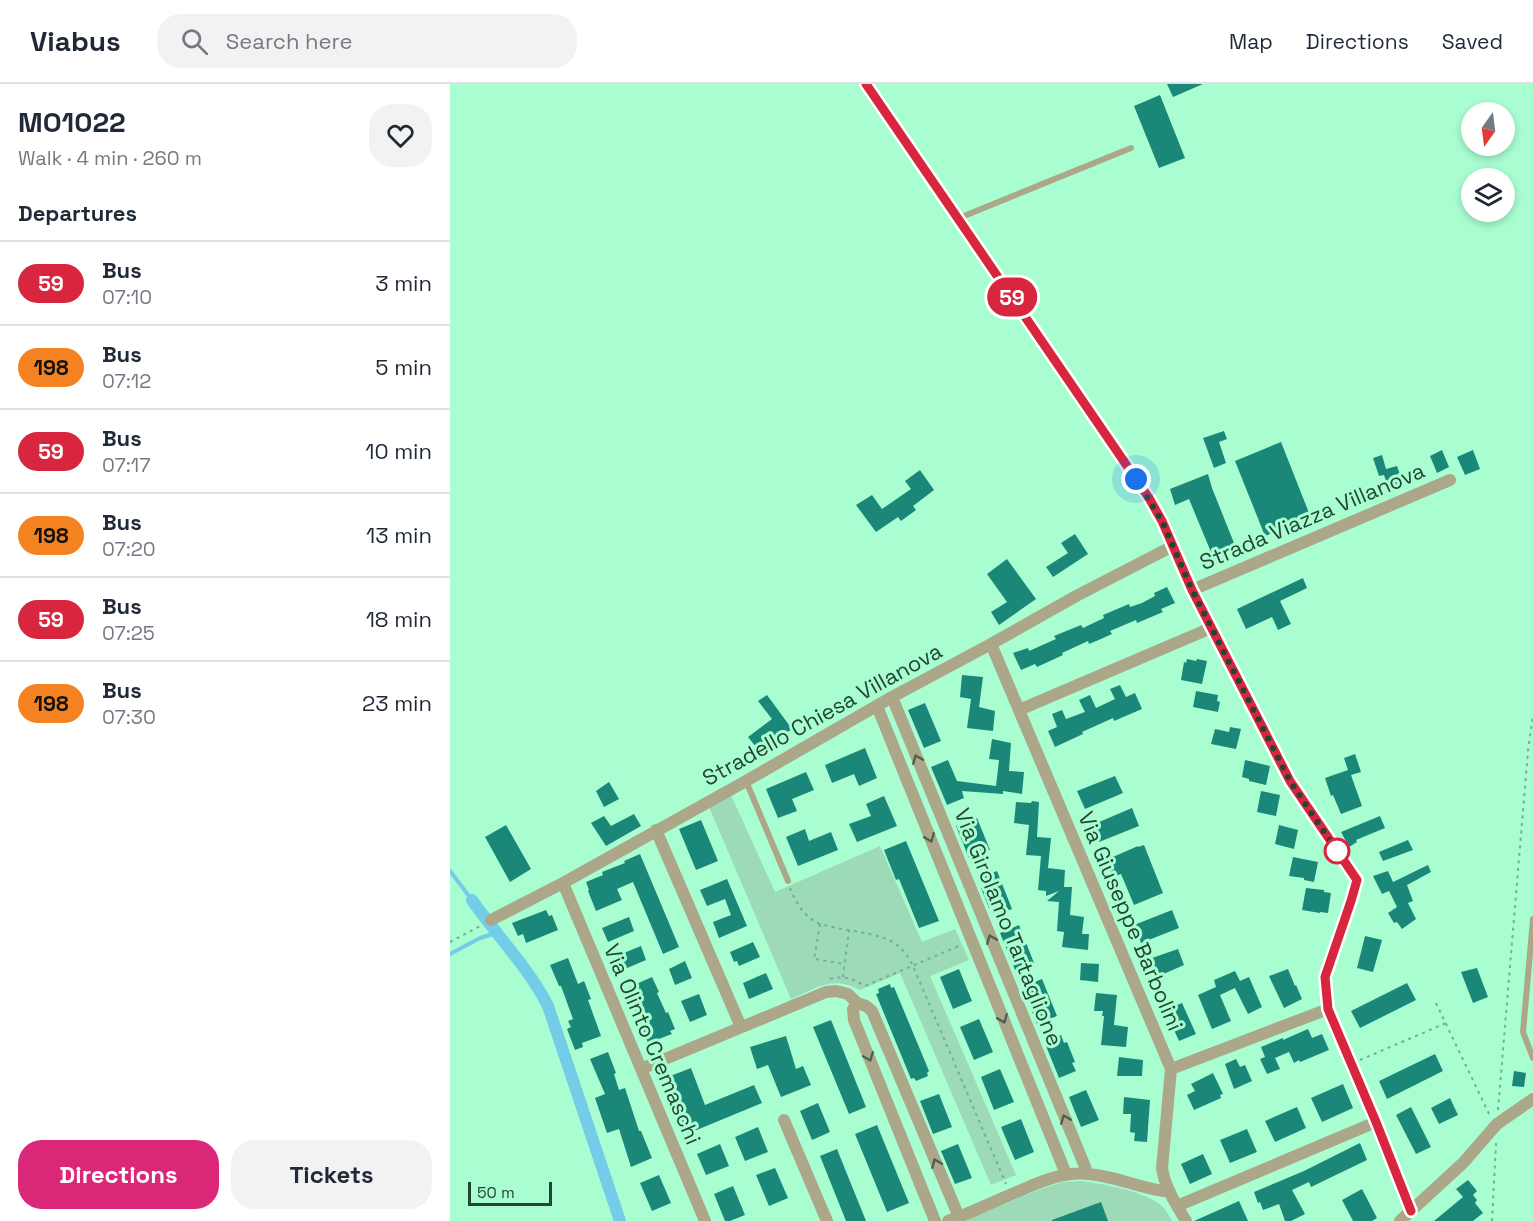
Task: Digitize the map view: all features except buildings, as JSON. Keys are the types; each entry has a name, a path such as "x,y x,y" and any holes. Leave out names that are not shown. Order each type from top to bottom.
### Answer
{"street":[{"name":"Strada Viazza Villanova","path":"866,84 1149,498 1162,521 1192,590 1290,781 1357,880 1325,977 1328,1009 1411,1211"},
{"name":"Strada Viazza Villanova","path":"1192,590 1450,480"},
{"name":"Stradello Chiesa Villanova","path":"491,920 563,883 1078,595 1173,546"},
{"path":"1019,710 1211,628"},
{"name":"Via Giuseppe Barbolini","path":"991,644 1171,1069 1162,1168 1170,1192 1186,1221"},
{"name":"Via Girolamo Tartaglione","path":"892,697 1088,1174"},
{"name":"Via Girolamo Tartaglione","path":"877,706 1066,1174"},
{"path":"656,830 741,1027"},
{"name":"Via Olinto Cremaschi","path":"563,883 705,1221"},
{"path":"641,1068 831,991 848,994 857,1003 872,1011 953,1219 1046,1180 1066,1174 1088,1174 1170,1192"},
{"path":"857,1003 853,1009 854,1020 935,1221"},
{"path":"1171,1069 1328,1009"},
{"path":"1400,1221 1462,1163 1496,1125 1533,1099"},
{"path":"784,1120 826,1221"},
{"path":"1177,1206 1376,1122"}],"lane":[{"path":"958,219 1131,148"},
{"path":"746,781 788,881"},
{"path":"1533,919 1523,1032 1533,1058"}],"path":[{"path":"1492,1221 1496,1125 1533,715"},
{"path":"788,881 801,909 809,918 820,924 882,937 905,951 1010,1195"},
{"path":"820,924 814,959 844,964"},
{"path":"450,942 479,926"},
{"path":"843,977 849,930"},
{"path":"822,983 832,978 843,977 866,986 972,941"},
{"path":"1436,1003 1496,1125"},
{"path":"1351,1064 1446,1023"}],"green space":[{"path":"731,795 775,892 880,846 922,942 955,929 969,960 930,976 1016,1175 991,1185 900,973 860,990 833,983 817,987 791,999 709,807"},
{"path":"1081,1181 1145,1196 1162,1206 1172,1221 963,1221 1041,1189 1063,1182"}],"waterway":[{"path":"450,871 472,900"},
{"path":"472,900 522,965 548,1006 620,1221"},
{"path":"450,954 480,938 496,933"}],"bus line":[{"name":"59","path":"866,84 1149,498 1162,521 1192,590 1290,781 1357,880 1325,977 1328,1009 1411,1211"}],"route":[{"path":"1136,479 1162,521 1192,590 1290,781 1343,860 1337,851"}]}
